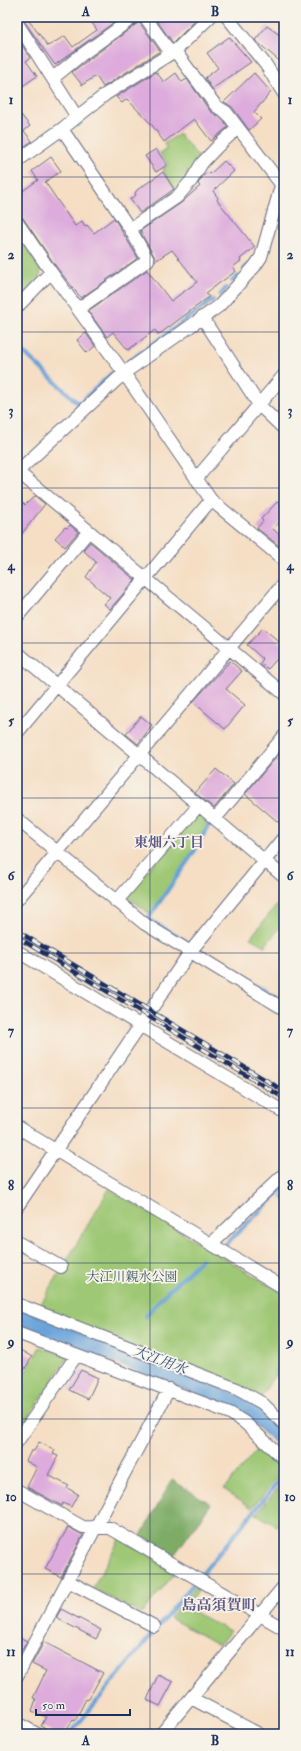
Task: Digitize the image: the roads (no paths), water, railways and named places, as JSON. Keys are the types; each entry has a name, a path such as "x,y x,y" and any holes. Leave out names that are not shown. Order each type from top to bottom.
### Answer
{"street":[{"path":"53,78 80,56 134,17"},
{"path":"145,17 216,106 226,112 283,182 261,257 255,266 219,306 124,372 17,471 284,694"},
{"path":"17,161 106,94 173,52 210,17"},
{"path":"227,17 266,65 284,94"},
{"path":"17,23 77,116"},
{"path":"62,128 130,229 148,260 78,309"},
{"path":"130,229 177,197 191,181 202,163 238,128"},
{"path":"17,222 50,272 124,372 211,500 284,560"},
{"path":"17,307 50,272"},
{"path":"202,317 259,405 284,429"},
{"path":"196,479 284,375"},
{"path":"17,733 211,500"},
{"path":"17,617 89,531"},
{"path":"17,900 284,583"},
{"path":"17,652 284,877"},
{"path":"215,819 284,736"},
{"path":"116,902 199,805"},
{"path":"17,819 116,902 145,924 284,1008"},
{"path":"17,1207 139,1025 190,952 284,837"},
{"path":"17,951 284,1112"},
{"path":"17,1127 284,1288"},
{"path":"211,1244 284,1174"},
{"path":"17,1242 61,1267"},
{"path":"17,1304 237,1389 262,1403 284,1424"},
{"path":"17,1333 230,1413 244,1422 284,1459"},
{"path":"17,1442 76,1356"},
{"path":"17,1676 169,1390"},
{"path":"17,1490 83,1527 97,1526 110,1528 258,1616 284,1629"},
{"path":"68,1581 154,1626"},
{"path":"161,1734 284,1586"},
{"path":"191,1698 259,1734"},
{"path":"17,1723 37,1734"}],"water":[{"path":"17,1307 252,1401 284,1429 284,1452 248,1418 225,1405 17,1325"}],"waterway":[{"path":"244,269 248,264"},
{"path":"232,281 237,276"},
{"path":"220,295 226,288"},
{"path":"129,361 213,300"},
{"path":"17,346 79,404 112,373"},
{"path":"185,941 148,919 194,852 211,821"},
{"path":"198,949 284,1001"},
{"path":"226,1244 284,1188"},
{"path":"145,1317 162,1297 202,1259"},
{"path":"276,1374 284,1378"},
{"path":"201,1575 280,1480"},
{"path":"70,1734 194,1583"}],"railway":[{"path":"17,931 284,1091"},
{"path":"17,937 284,1098"}],"district":[{"name":"東畑六丁目","path":"169,842"},
{"name":"島高須賀町","path":"219,1605"}],"park label":[{"name":"大江川親水公園","path":"132,1277"}],"water label":[{"name":"大江用水","path":"160,1360"}]}
